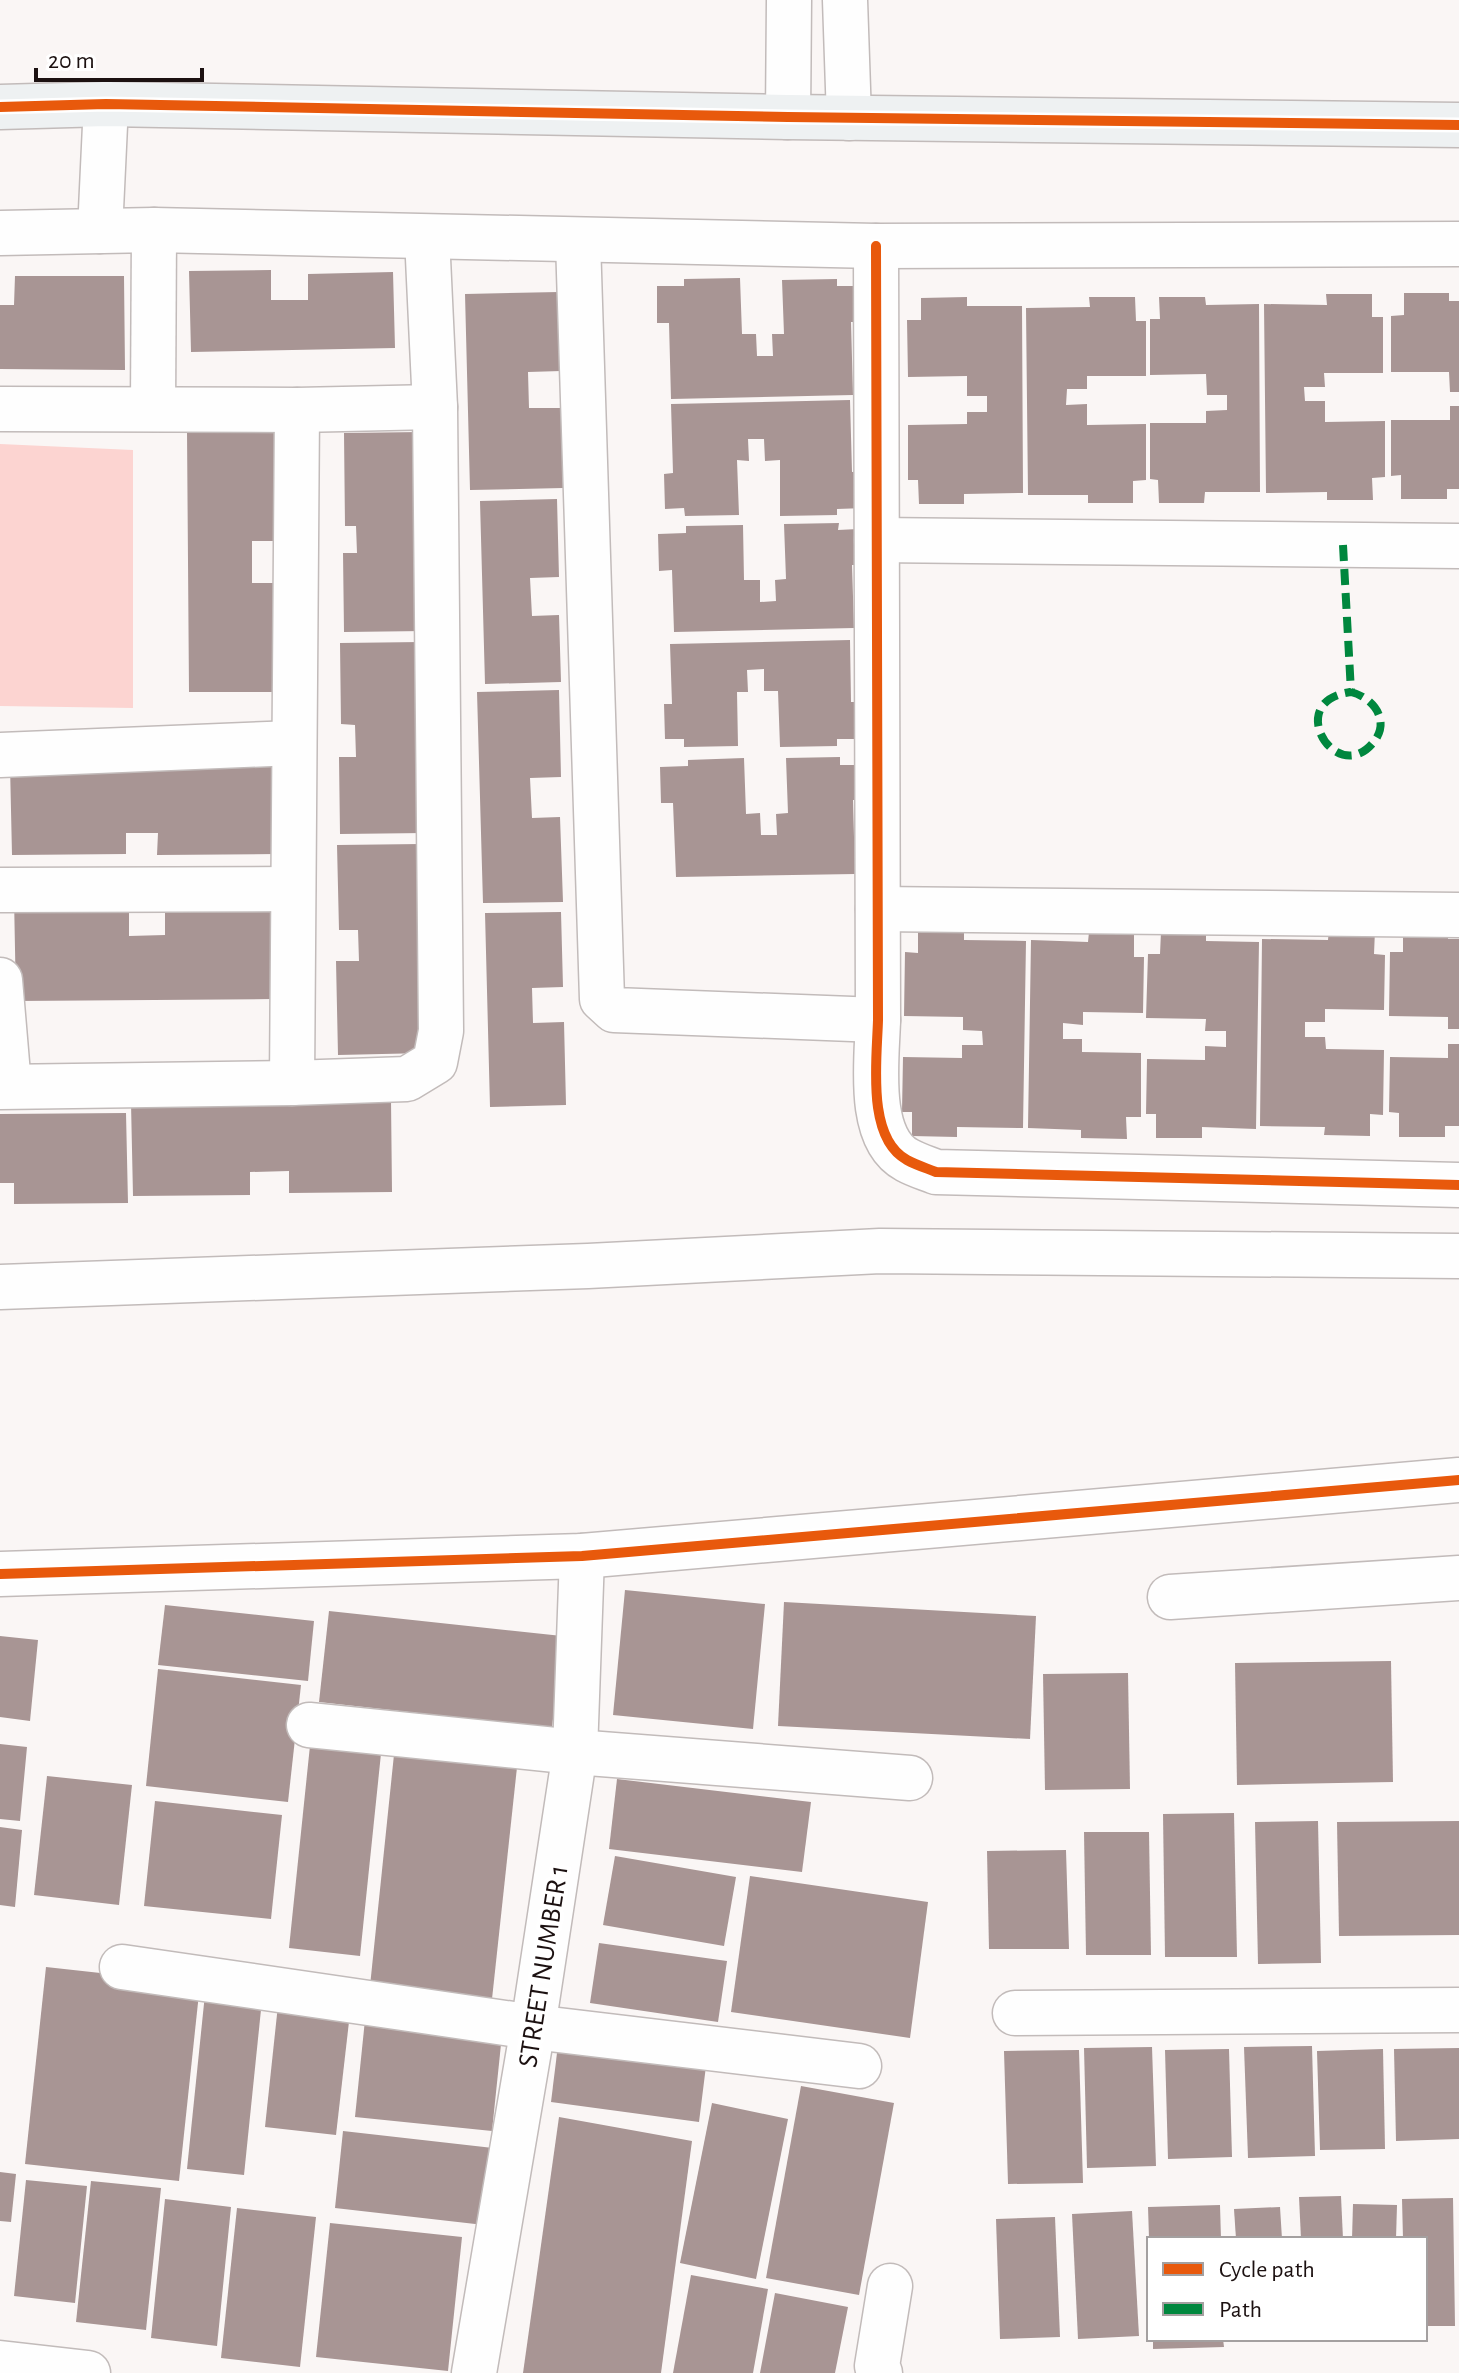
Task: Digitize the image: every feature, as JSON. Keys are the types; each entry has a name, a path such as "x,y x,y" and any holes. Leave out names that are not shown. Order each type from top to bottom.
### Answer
{"street":[{"path":"788,117 789,0"},
{"path":"845,0 849,118"},
{"path":"100,231 106,104"},
{"path":"0,107 106,104 849,118 1459,125"},
{"path":"153,409 154,230"},
{"path":"0,233 154,230 876,246 1459,244"},
{"path":"0,980 5,1086 407,1079 435,1062 441,1031 435,407 427,237"},
{"path":"578,241 602,999 614,1010 878,1020"},
{"path":"876,246 876,1094 883,1133 904,1159 936,1172 1459,1185"},
{"path":"0,409 435,407"},
{"path":"292,1083 297,410"},
{"path":"877,540 1459,546"},
{"path":"0,755 294,743"},
{"path":"0,890 293,889"},
{"path":"878,909 1459,915"},
{"path":"0,1287 588,1266 880,1251 1459,1256"},
{"path":"0,1574 582,1556 1459,1480"},
{"name":"STREET NUMBER 1","path":"474,2373 533,2027 575,1752 582,1556"},
{"path":"1170,1597 1459,1578"},
{"path":"309,1725 575,1752 910,1778"},
{"path":"122,1967 533,2027 859,2066"},
{"path":"1015,2013 1459,2010"},
{"path":"880,2373 877,2366 890,2286"},
{"path":"0,2363 88,2373"}],"shaded area":[{"path":"0,444 133,450 133,708 0,706"}],"building":[{"path":"271,270 271,300 308,300 308,274 393,272 395,348 191,352 189,271"},
{"path":"15,276 124,276 125,370 0,369 0,305 14,305"},
{"path":"740,278 742,334 756,334 757,356 773,356 772,334 784,334 782,280 837,279 837,286 856,286 857,322 851,322 853,395 671,399 669,323 657,323 657,286 684,286 684,279"},
{"path":"559,292 561,371 528,372 529,408 561,408 563,488 470,490 465,294"},
{"path":"1404,293 1449,293 1449,301 1459,301 1459,392 1450,392 1449,372 1391,372 1391,316 1404,315"},
{"path":"1326,294 1372,294 1372,317 1383,317 1383,373 1324,373 1325,387 1304,387 1305,401 1325,401 1325,422 1385,421 1385,477 1372,478 1373,500 1327,500 1327,492 1266,493 1264,304 1327,305"},
{"path":"967,297 967,306 1022,306 1023,493 964,494 964,504 919,504 918,480 908,480 908,425 967,424 967,412 987,412 987,396 967,396 967,376 908,377 907,320 921,320 921,298"},
{"path":"1089,297 1135,297 1136,321 1146,321 1146,376 1087,376 1087,389 1067,389 1066,405 1087,404 1087,425 1146,424 1146,480 1133,481 1133,503 1088,503 1088,495 1028,495 1026,308 1090,307"},
{"path":"1159,297 1205,297 1206,305 1259,304 1260,492 1205,492 1204,503 1159,503 1158,480 1150,479 1150,423 1206,423 1206,411 1227,410 1227,395 1207,395 1206,374 1150,375 1150,319 1160,319"},
{"path":"850,400 852,472 864,471 865,508 837,509 837,515 780,516 780,460 765,461 764,439 748,439 749,461 737,460 739,515 685,516 684,508 665,509 664,474 673,473 671,404"},
{"path":"1450,406 1459,406 1459,489 1447,489 1447,499 1401,499 1401,475 1391,476 1391,420 1450,420"},
{"path":"187,431 283,431 284,541 252,541 252,583 285,583 286,692 189,692"},
{"path":"421,432 425,631 344,632 343,553 357,553 356,526 345,526 344,433"},
{"path":"557,499 559,577 530,578 532,616 559,615 561,682 485,684 480,501"},
{"path":"839,523 838,530 858,529 859,565 852,565 854,628 674,632 672,570 659,571 658,534 686,533 686,526 743,525 744,580 760,580 760,602 776,601 775,580 786,579 784,524"},
{"path":"850,640 851,702 864,702 864,739 837,739 837,746 780,747 778,691 764,691 764,669 747,670 748,692 737,692 738,746 684,747 684,739 665,739 664,704 672,704 670,644"},
{"path":"421,642 425,833 340,834 339,757 356,757 355,725 341,724 340,643"},
{"path":"559,690 561,777 530,778 532,818 560,817 563,902 483,903 477,692"},
{"path":"840,757 840,765 859,765 860,800 853,800 855,874 676,877 673,803 661,803 660,767 688,766 688,760 744,758 746,814 760,813 761,835 777,835 776,814 788,813 786,758"},
{"path":"274,763 276,854 157,855 158,833 126,833 126,854 12,855 10,765"},
{"path":"421,844 426,1053 338,1055 336,961 359,961 358,930 339,930 337,845"},
{"path":"129,896 129,936 165,935 165,898 270,898 272,999 16,1001 14,897"},
{"path":"561,912 563,987 532,988 533,1023 564,1022 566,1105 490,1107 485,913"},
{"path":"1329,929 1375,930 1374,954 1385,955 1384,1010 1325,1009 1325,1022 1305,1022 1305,1037 1325,1037 1326,1049 1384,1050 1383,1115 1370,1114 1370,1136 1324,1135 1325,1127 1260,1126 1262,939 1328,940"},
{"path":"918,930 964,931 964,940 1026,941 1023,1128 957,1127 957,1137 912,1136 912,1112 902,1112 903,1057 962,1058 962,1045 983,1045 982,1031 963,1030 963,1017 904,1016 905,952 918,953"},
{"path":"1403,930 1448,931 1448,939 1459,939 1459,1029 1448,1029 1448,1017 1389,1016 1390,952 1403,952"},
{"path":"1089,932 1134,933 1134,957 1144,957 1143,1013 1083,1012 1083,1025 1063,1023 1063,1039 1082,1039 1082,1052 1141,1053 1141,1117 1126,1117 1127,1139 1081,1138 1081,1130 1028,1128 1031,940 1088,942"},
{"path":"1161,932 1206,932 1206,941 1259,942 1256,1129 1202,1127 1202,1138 1156,1138 1156,1114 1146,1114 1147,1059 1205,1060 1205,1046 1226,1047 1226,1031 1205,1031 1206,1019 1146,1018 1148,954 1160,954"},
{"path":"1448,1044 1459,1044 1459,1126 1445,1126 1445,1137 1399,1137 1399,1113 1389,1112 1390,1057 1448,1058"},
{"path":"391,1100 392,1192 289,1193 289,1171 250,1172 250,1195 133,1196 131,1103"},
{"path":"126,1113 128,1203 14,1204 14,1183 0,1183 0,1114"},
{"path":"625,1590 765,1604 753,1729 613,1715"},
{"path":"784,1602 1036,1616 1030,1739 778,1726"},
{"path":"165,1605 314,1621 308,1681 158,1665"},
{"path":"329,1611 562,1636 552,1728 319,1702"},
{"path":"0,1636 38,1640 30,1721 0,1717"},
{"path":"1391,1661 1393,1782 1237,1785 1235,1663"},
{"path":"158,1669 301,1685 288,1802 146,1786"},
{"path":"1128,1673 1130,1789 1045,1790 1043,1674"},
{"path":"311,1736 382,1744 360,1956 289,1948"},
{"path":"0,1744 27,1747 20,1821 0,1819"},
{"path":"395,1745 518,1758 492,1999 370,1986"},
{"path":"47,1776 132,1785 119,1905 34,1895"},
{"path":"617,1779 811,1802 802,1872 609,1849"},
{"path":"155,1801 282,1815 271,1919 144,1906"},
{"path":"1234,1813 1237,1957 1165,1957 1163,1814"},
{"path":"1318,1821 1321,1963 1258,1964 1255,1822"},
{"path":"1459,1821 1459,1935 1339,1936 1337,1822"},
{"path":"0,1827 22,1830 15,1907 0,1905"},
{"path":"1084,1832 1149,1832 1151,1955 1086,1955"},
{"path":"1066,1850 1069,1949 989,1949 987,1851"},
{"path":"615,1856 736,1877 724,1946 603,1925"},
{"path":"750,1876 928,1902 910,2038 731,2012"},
{"path":"599,1943 727,1961 718,2022 590,2003"},
{"path":"46,1967 200,1984 179,2181 25,2164"},
{"path":"205,1994 262,2000 244,2175 187,2169"},
{"path":"278,2005 350,2013 336,2135 265,2127"},
{"path":"366,2010 503,2025 492,2131 355,2117"},
{"path":"558,2045 706,2066 699,2122 551,2102"},
{"path":"1312,2046 1315,2156 1248,2158 1244,2047"},
{"path":"1152,2047 1156,2166 1087,2168 1084,2048"},
{"path":"1459,2048 1459,2139 1396,2141 1394,2049"},
{"path":"1229,2049 1232,2157 1168,2159 1165,2050"},
{"path":"1383,2049 1385,2149 1320,2150 1317,2051"},
{"path":"1079,2050 1083,2183 1008,2184 1004,2051"},
{"path":"801,2086 894,2103 859,2295 766,2278"},
{"path":"712,2103 788,2119 756,2279 680,2263"},
{"path":"559,2117 692,2141 661,2373 523,2373"},
{"path":"343,2131 493,2148 484,2225 335,2208"},
{"path":"0,2172 16,2174 11,2222 0,2221"},
{"path":"26,2180 87,2186 75,2303 14,2296"},
{"path":"91,2181 161,2188 146,2330 76,2322"},
{"path":"1341,2196 1343,2237 1301,2237 1299,2197"},
{"path":"1453,2198 1455,2326 1427,2326 1427,2237 1403,2237 1402,2199"},
{"path":"165,2199 231,2207 217,2346 151,2338"},
{"path":"1353,2204 1397,2205 1396,2237 1352,2237"},
{"path":"1220,2205 1221,2237 1149,2237 1148,2207"},
{"path":"1280,2207 1282,2237 1236,2237 1234,2209"},
{"path":"237,2208 316,2217 300,2367 221,2358"},
{"path":"1132,2211 1139,2336 1078,2339 1072,2214"},
{"path":"1055,2217 1060,2337 1000,2339 996,2219"},
{"path":"330,2223 462,2237 448,2371 316,2357"},
{"path":"691,2275 768,2289 753,2373 673,2373"},
{"path":"775,2293 848,2307 835,2373 760,2373"},
{"path":"1153,2341 1223,2341 1224,2347 1153,2349"}],"marked path":[{"path":"1343,545 1351,692 1373,705 1380,719 1378,736 1372,744 1358,754 1344,755 1331,748 1322,737 1318,723 1320,709 1331,698 1351,692"}],"cycle path":[{"path":"0,107 106,104 788,117 1459,125"},
{"path":"876,246 876,1076 880,1116 885,1134 894,1149 907,1160 936,1172 1459,1185"},
{"path":"0,1574 582,1556 1459,1480"}]}
